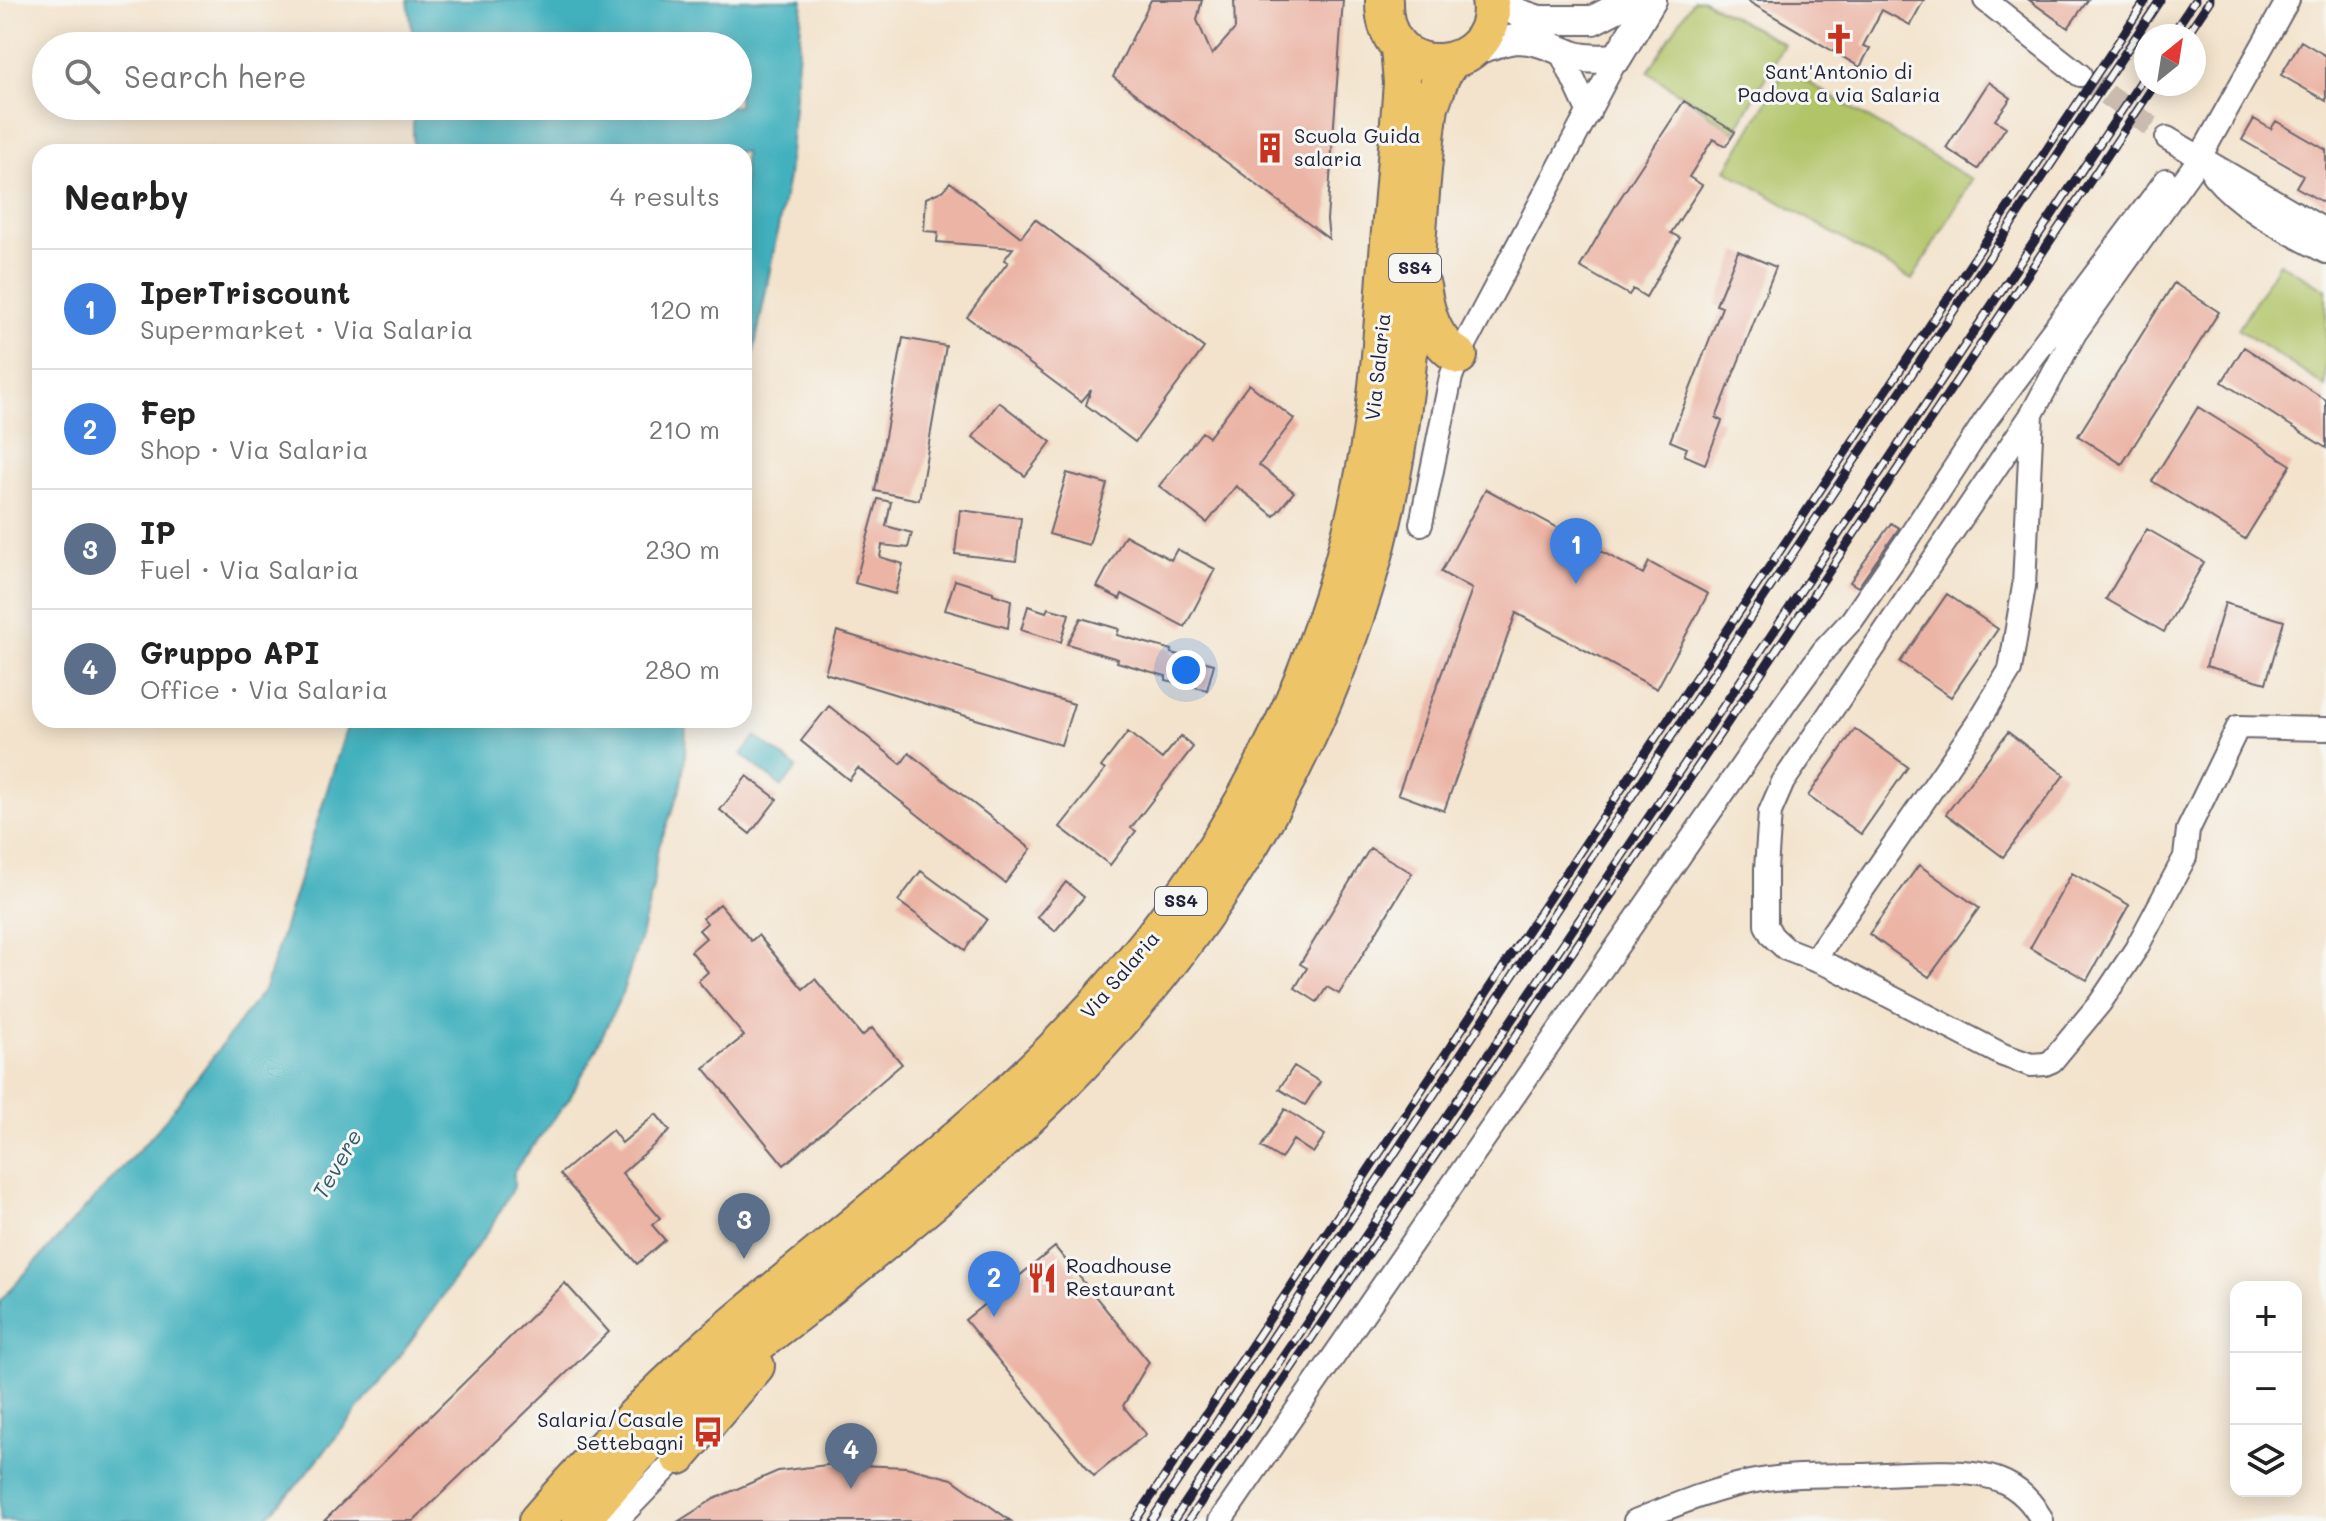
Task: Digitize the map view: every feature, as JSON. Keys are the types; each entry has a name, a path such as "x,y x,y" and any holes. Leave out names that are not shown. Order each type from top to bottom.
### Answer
{"main road":[{"path":"1384,0 1383,18 1389,35 1399,48 1414,58 1433,63 1460,57"},
{"name":"Via Salaria","path":"580,1521 690,1400 755,1344 809,1304 1053,1093 1141,998 1192,935 1239,866 1296,762 1337,669 1365,587 1392,479 1405,388 1430,106 1442,75 1479,43 1488,27 1490,0"},
{"name":"Via Salaria","path":"537,1521 582,1468 685,1367 986,1113 1067,1036 1156,935 1230,825 1304,674 1339,573 1355,513 1367,454 1380,354 1402,83 1399,48"},
{"path":"1417,252 1424,299 1434,329 1448,350 1459,356"},
{"path":"679,1456 809,1304"}],"street":[{"path":"1500,0 1518,13 1539,20 1593,20 1632,0"},
{"path":"1421,524 1451,377 1459,356 1617,58 1652,0"},
{"path":"1985,0 2080,75"},
{"path":"2288,0 2199,159 2075,333 2032,414 1783,782 1772,804 1766,869 1766,925 1772,936 1786,949 1835,968 2003,1055 2031,1065 2045,1064 2058,1057 2100,1003 2136,949 2185,857 2188,830 2238,727 2326,729"},
{"path":"1460,57 1490,45 1518,39 1552,45 1574,56 1617,58"},
{"path":"1552,45 1563,57 1589,113"},
{"path":"2167,138 2326,231"},
{"path":"2199,159 2231,195 2250,210 2326,252"},
{"path":"1220,1521 1786,702 1824,650 1852,620 1900,551 1985,421 2173,171 2186,162 2199,159"},
{"path":"1814,960 1979,721 2010,670 2024,586 2032,414"},
{"path":"616,1521 679,1456"},
{"path":"1635,1521 1716,1490 1754,1481 1794,1476 1955,1473 1998,1479 2014,1488 2036,1508 2042,1521"}],"green space":[{"path":"1693,0 1703,0 1784,44 1735,132 1648,72"},
{"path":"1786,69 1972,180 1912,280 1726,170"},
{"path":"2279,263 2326,289 2326,387 2238,329"}],"water":[{"path":"408,0 803,0 788,177 752,362 752,144 413,144 413,120 752,120 752,32 412,32"},
{"name":"Tevere","path":"346,728 686,728 680,790 657,852 653,887 641,936 622,994 596,1049 569,1099 514,1171 514,1187 489,1230 405,1349 297,1485 263,1521 0,1521 0,1301 158,1129 265,988"},
{"path":"756,736 797,768 782,787 741,754"}],"building":[{"name":"Scuola Guida salaria","path":"1151,0 1202,0 1197,20 1212,55 1235,29 1234,0 1343,0 1327,220 1329,239 1113,77"},
{"name":"Sant'Antonio di Padova a via Salaria","path":"1746,0 1924,0 1910,25 1882,10 1863,46 1870,48 1860,67"},
{"path":"2029,0 2088,0 2068,28"},
{"path":"2301,41 2326,56 2326,101 2281,75"},
{"path":"1989,82 2011,98 1995,120 2006,127 1978,169 1946,148"},
{"path":"1684,101 1735,132 1726,146 1713,139 1689,177 1702,185 1671,233 1680,238 1646,297 1633,289 1629,295 1580,267 1617,203"},
{"path":"2254,119 2271,129 2276,121 2326,150 2326,204 2296,187 2303,175 2242,140"},
{"path":"950,182 1021,237 1035,219 1204,348 1135,442 1086,405 1091,390 1081,402 967,317 1008,262 1004,260 1013,248 937,242 938,232 924,231 926,198 944,190"},
{"path":"1738,251 1776,267 1716,418 1722,421 1705,464 1684,455 1687,448 1670,441 1722,307 1716,305"},
{"path":"2174,283 2219,312 2122,464 2078,436"},
{"path":"903,338 946,346 919,500 875,491"},
{"path":"2244,347 2326,400 2326,448 2222,382"},
{"path":"1249,384 1294,419 1259,465 1294,492 1274,516 1236,486 1207,523 1159,486 1202,432 1209,437"},
{"path":"999,402 1051,442 1025,476 973,437"},
{"path":"2198,407 2291,465 2245,539 2152,481"},
{"path":"1067,473 1107,484 1089,545 1049,534"},
{"path":"1486,489 1643,574 1649,562 1708,594 1657,689 1516,613 1444,811 1398,794 1472,589 1441,572"},
{"path":"878,499 891,502 886,526 912,533 908,548 882,545 880,557 903,564 895,594 855,583"},
{"path":"960,510 1021,518 1016,561 955,554"},
{"path":"1891,523 1899,528 1858,587 1850,582"},
{"path":"2147,529 2204,562 2164,632 2106,599"},
{"path":"1125,535 1171,560 1177,549 1215,569 1185,627 1122,594 1120,599 1097,587"},
{"path":"955,580 1011,600 1008,628 945,610"},
{"path":"1947,594 1998,629 1951,697 1900,662"},
{"path":"2225,603 2284,621 2266,683 2206,666"},
{"path":"1028,606 1046,612 1048,608 1069,614 1061,642 1021,630"},
{"path":"1081,618 1119,629 1117,635 1214,664 1207,690 1166,680 1166,676 1067,644"},
{"path":"837,631 1074,704 1061,745 825,673"},
{"path":"829,706 901,764 909,753 1031,849 1005,883 858,768 849,780 801,741"},
{"path":"1855,729 1908,767 1861,834 1808,796"},
{"path":"1128,732 1162,759 1181,736 1193,747 1131,828 1136,831 1110,865 1060,827 1105,770 1101,767"},
{"path":"2008,732 2064,775 2003,857 1946,814"},
{"path":"747,776 777,799 750,834 720,810"},
{"path":"1370,848 1412,873 1339,994 1327,987 1317,1002 1295,988 1307,968 1300,964"},
{"path":"1919,865 1979,908 1929,977 1869,934"},
{"path":"921,871 987,919 965,950 898,901"},
{"path":"2072,873 2129,905 2087,980 2030,948"},
{"path":"1066,882 1084,897 1055,931 1037,917"},
{"path":"720,904 751,941 758,935 803,989 815,979 862,1036 872,1028 902,1064 784,1165 704,1068 744,1036 698,981 708,972 691,951 706,938 699,930 707,923 703,918"},
{"path":"1294,1066 1320,1082 1305,1105 1279,1089"},
{"path":"1285,1109 1325,1135 1313,1153 1293,1140 1281,1159 1261,1147"},
{"path":"656,1114 670,1131 622,1173 660,1218 652,1225 665,1240 637,1264 560,1174 612,1130 622,1143"},
{"path":"1055,1247 1149,1362 1123,1406 1146,1434 1094,1476 965,1320"},
{"path":"565,1283 609,1332 413,1521 324,1521"},
{"path":"835,1464 906,1467 952,1479 1011,1521 679,1521 714,1499 778,1471"}],"tunnel":[{"path":"2080,75 2167,138"}],"railway":[{"path":"1135,1521 2146,0"},
{"path":"1151,1521 2160,0"},
{"path":"2179,24 2195,0"},
{"path":"2194,24 2210,0"},
{"path":"1173,1521 2134,92"},
{"path":"1188,1521 2147,96"}],"place":[{"name":"Sant'Antonio di Padova a via Salaria","path":"1839,39"},
{"name":"Scuola Guida salaria","path":"1270,148"},
{"name":"IperTriscount","path":"1576,584"},
{"name":"IP","path":"744,1259"},
{"name":"Roadhouse Restaurant","path":"1042,1278"},
{"name":"Fep","path":"994,1317"},
{"name":"Salaria/Casale Settebagni","path":"708,1432"},
{"name":"Gruppo API","path":"851,1489"}]}
